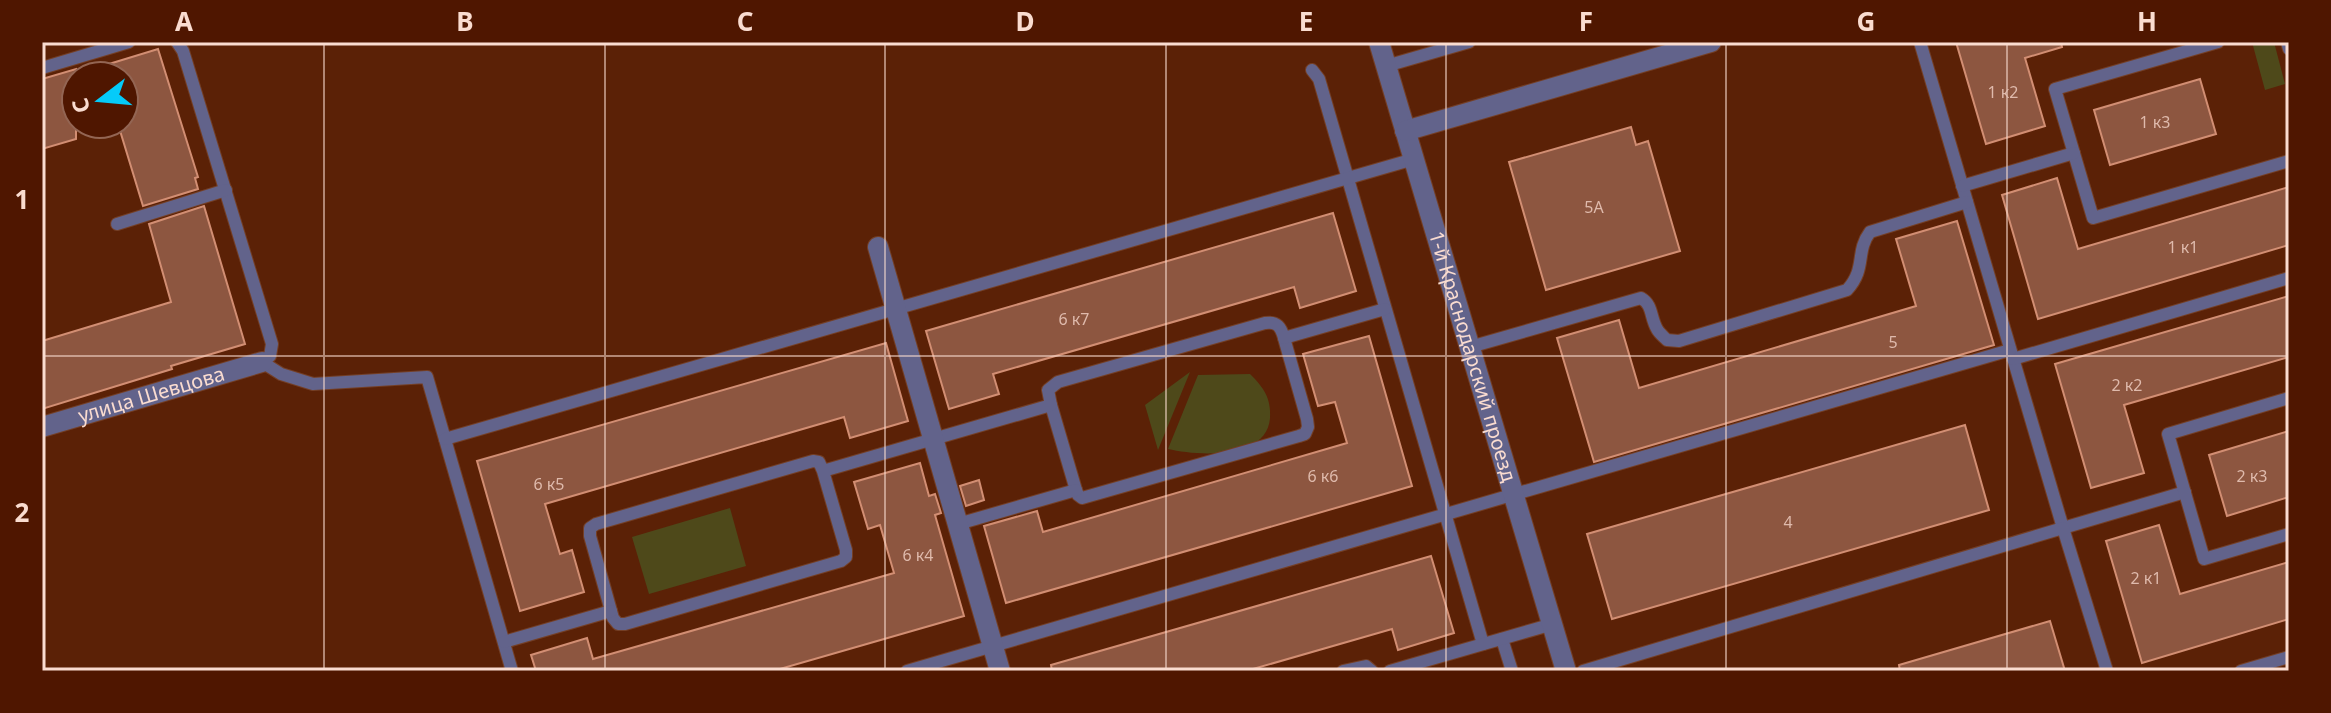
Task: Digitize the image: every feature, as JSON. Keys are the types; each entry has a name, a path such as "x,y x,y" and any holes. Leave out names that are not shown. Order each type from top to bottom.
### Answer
{"street":[{"name":"1-й Краснодарский проезд","path":"1379,42 1566,671"},
{"path":"1405,131 1711,42"},
{"path":"878,247 1000,671"},
{"name":"улица Шевцова","path":"42,427 262,362"}],"lane":[{"path":"42,68 129,42"},
{"path":"177,42 183,51 272,344 270,356 262,362 281,374 313,384 427,377 512,671"},
{"path":"1386,66 1467,42"},
{"path":"1920,42 2107,671"},
{"path":"2218,42 2055,89 2093,218 2289,161"},
{"path":"2287,42 2289,49"},
{"path":"1312,70 1319,79 1483,644"},
{"path":"1962,186 2074,153"},
{"path":"445,439 1414,159"},
{"path":"117,224 226,190"},
{"path":"1470,347 1641,298 1647,301 1657,329 1667,340 1679,341 1847,290 1856,280 1862,259 1862,243 1870,232 1967,202"},
{"path":"907,671 1514,495 2289,278"},
{"path":"1284,338 1385,309"},
{"path":"1273,322 1278,325 1284,338 1308,427 1305,434 1087,497 1078,495 1076,490 1051,405 1048,390 1072,378 1273,322"},
{"path":"2289,398 2168,434 2204,559 2289,534"},
{"path":"823,471 1051,405"},
{"path":"813,461 819,462 823,471 846,550 846,557 841,561 625,624 618,624 613,618 590,528 813,461"},
{"path":"958,524 1076,490"},
{"path":"1583,671 2185,492"},
{"path":"504,642 611,611"},
{"path":"1390,671 1553,624"},
{"path":"1502,639 1512,671"},
{"path":"2241,671 2289,657"},
{"path":"1343,671 1366,666 1372,671"}],"shaded area":[{"path":"2252,42 2274,42 2285,84 2265,90"},
{"path":"1190,372 1158,450 1145,405"},
{"path":"1250,374 1266,394 1270,411 1266,432 1257,442 1229,452 1196,453 1168,449 1198,375"},
{"path":"730,508 746,566 649,594 632,537"}],"building":[{"path":"1956,42 2061,42 2062,47 2025,58 2045,126 1986,144"},
{"path":"158,49 198,177 195,178 198,189 143,206 123,140 140,140 140,60 122,60"},
{"path":"60,74 60,140 73,140 42,149 42,79"},
{"path":"2200,79 2216,134 2110,165 2094,110"},
{"path":"1631,127 1636,145 1648,141 1680,251 1546,290 1509,162"},
{"path":"2057,178 2078,249 2289,187 2289,245 2038,319 2002,195"},
{"path":"204,206 245,344 42,409 42,341 171,302 149,224"},
{"path":"1333,213 1356,291 1300,308 1294,287 993,374 999,394 949,409 926,331"},
{"path":"1957,221 1994,345 1594,462 1557,338 1619,320 1639,388 1916,306 1896,239"},
{"path":"2289,296 2289,357 2124,405 2144,473 2091,488 2055,364"},
{"path":"1369,336 1412,486 1006,603 984,526 1037,511 1043,532 1347,443 1335,402 1318,406 1303,354"},
{"path":"886,343 908,421 850,438 844,417 545,504 560,554 572,550 584,592 520,611 477,461"},
{"path":"1965,425 1989,510 1612,619 1587,534"},
{"path":"2289,431 2289,497 2227,516 2209,455"},
{"path":"920,463 929,496 935,494 941,513 935,515 964,616 773,671 536,671 531,655 587,638 593,659 894,573 880,525 868,529 854,482"},
{"path":"979,480 984,500 966,506 960,486"},
{"path":"2159,525 2180,594 2289,562 2289,619 2142,663 2106,541"},
{"path":"1431,556 1454,633 1398,650 1392,629 1246,671 1052,671 1051,665"},
{"path":"2050,621 2065,671 1900,671 1899,665"}]}
